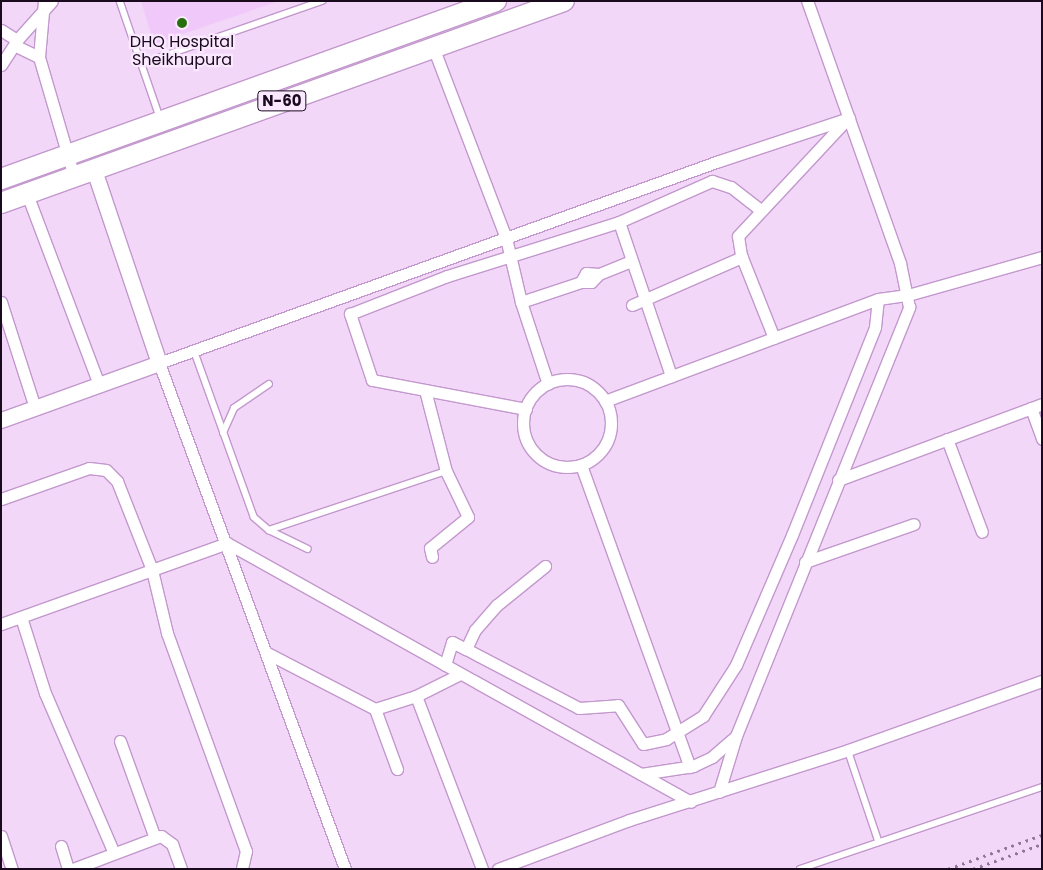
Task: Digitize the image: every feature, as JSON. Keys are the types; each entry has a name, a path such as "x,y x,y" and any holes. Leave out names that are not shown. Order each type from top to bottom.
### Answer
{"highway":[{"name":"N-60","path":"1,179 496,1"},
{"name":"N-60","path":"1,203 564,1"},
{"path":"352,53 359,74"}],"street":[{"path":"1,65 43,6 52,1"},
{"path":"719,792 736,736 805,562 838,480 906,323 908,295 849,118 807,1"},
{"path":"43,6 39,57 66,155 74,177"},
{"path":"1,30 15,43 39,57"},
{"path":"433,47 506,238 509,258 521,302 548,384"},
{"path":"774,338 742,257 738,236 760,209 849,118"},
{"path":"1,420 506,238 849,118"},
{"path":"94,170 159,363 227,543 345,869"},
{"path":"526,409 369,378 350,314 448,276 619,222 712,181 731,187 760,209"},
{"path":"27,194 99,385"},
{"path":"619,222 671,376"},
{"path":"632,305 742,257"},
{"path":"605,401 878,299 908,295 1042,257"},
{"path":"521,302 581,282 591,282 598,274 631,261"},
{"path":"444,665 452,642 579,708 618,706 643,744 678,733 703,716 736,665 875,327 878,299"},
{"path":"1,302 35,408"},
{"path":"578,381 596,390 605,401 611,417 609,437 598,454 581,465 561,467 534,453 525,435 526,409 532,396 548,384 578,381"},
{"path":"425,390 446,471 468,517 430,548 432,558"},
{"path":"838,480 1036,406 1042,439"},
{"path":"947,439 982,532"},
{"path":"581,465 690,767"},
{"path":"1,499 89,468 106,470 121,488 152,570 167,633 246,851 242,869"},
{"path":"805,562 914,524"},
{"path":"1,624 227,543 691,802"},
{"path":"466,649 476,630 497,605 545,566"},
{"path":"21,617 45,693 114,853"},
{"path":"267,653 374,709 397,769"},
{"path":"374,709 416,696 460,674"},
{"path":"498,869 629,820 691,802 848,750 1042,681"},
{"path":"416,696 482,869"},
{"path":"639,774 690,767 712,757 736,736"},
{"path":"120,741 155,838"},
{"path":"73,869 155,838 169,839 181,869"},
{"path":"2,843 12,869"},
{"path":"61,846 68,869"}],"lane":[{"path":"120,1 162,122"},
{"path":"141,64 322,1"},
{"path":"194,350 247,503 254,517 269,530 308,549"},
{"path":"222,433 234,408 268,384"},
{"path":"269,530 446,471"},
{"path":"848,750 879,842"},
{"path":"800,869 1042,787"}],"shaded area":[{"name":"DHQ Hospital Sheikhupura","path":"141,1 279,1 154,44"}],"railway":[{"path":"948,869 1042,835"},
{"path":"973,869 1042,844"}],"place":[{"name":"DHQ Hospital Sheikhupura","path":"182,23"}]}
